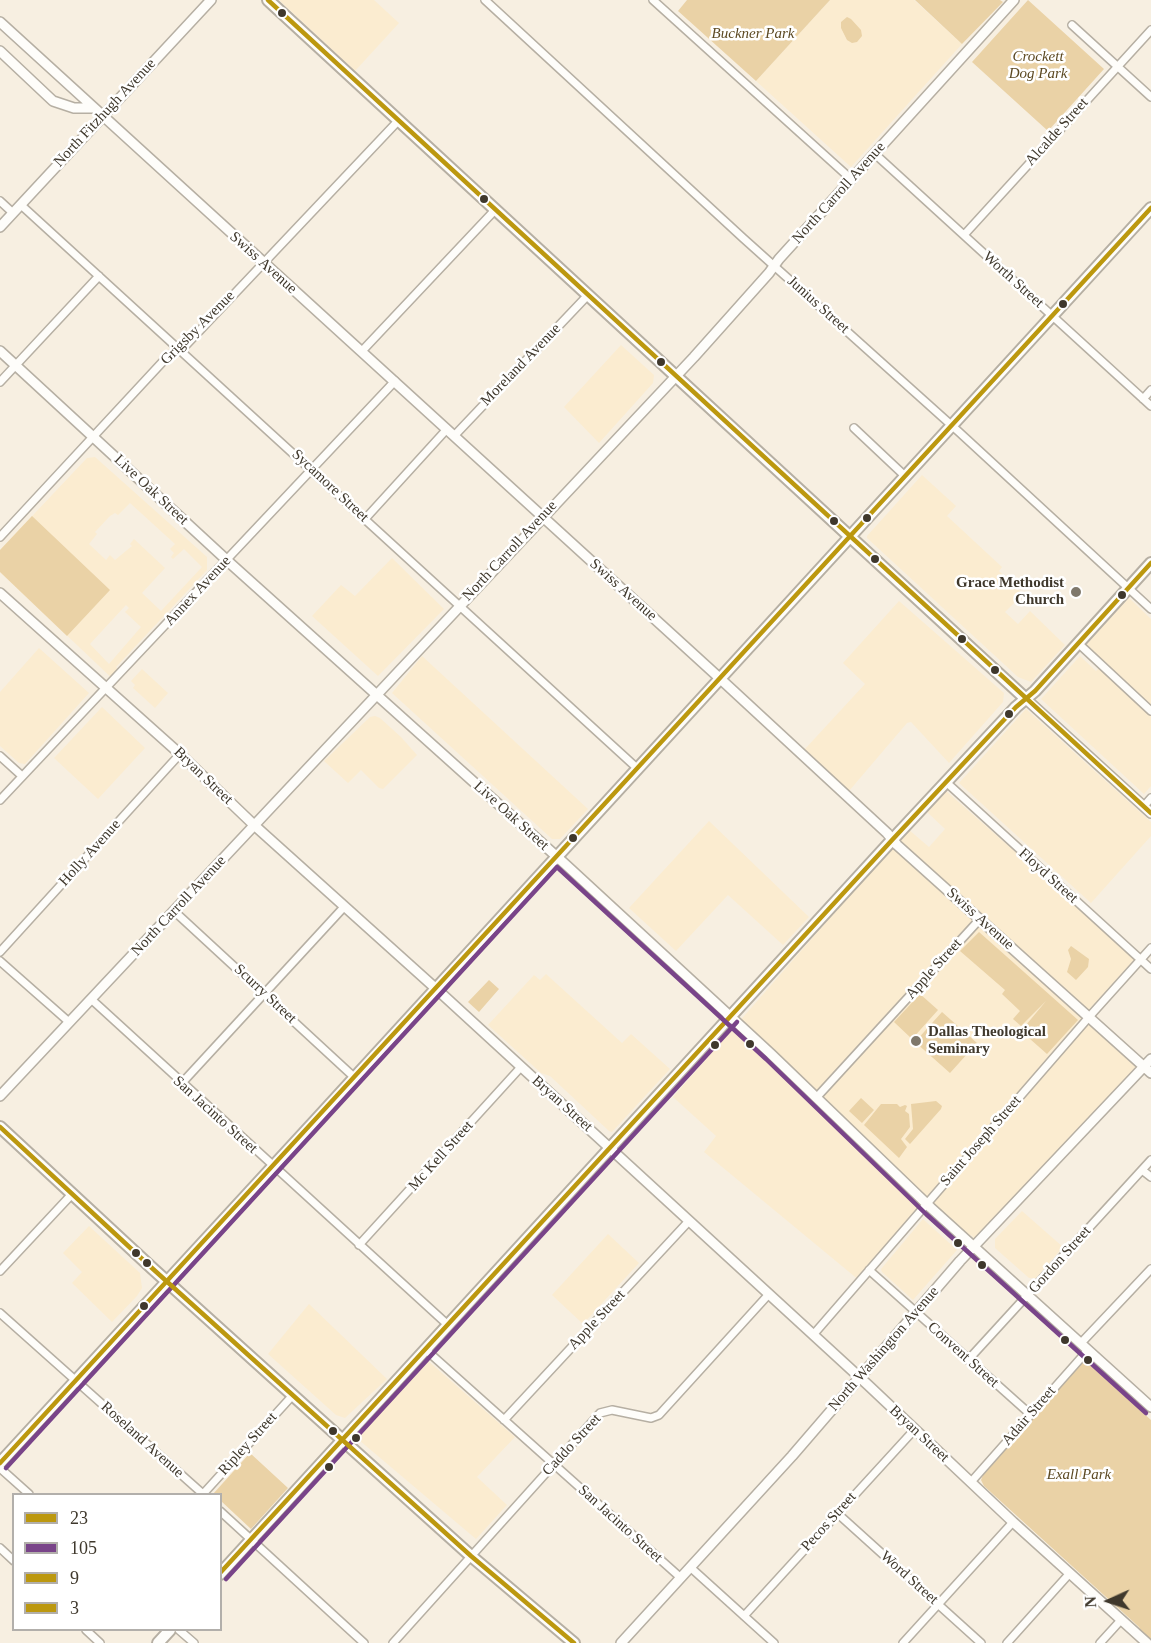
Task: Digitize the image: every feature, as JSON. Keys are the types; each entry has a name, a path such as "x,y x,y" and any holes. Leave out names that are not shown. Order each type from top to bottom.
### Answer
{"main road":[{"path":"268,0 1026,699"},
{"path":"0,1463 1151,208"},
{"path":"222,1572 893,839 1079,644 1151,563"},
{"path":"0,1127 166,1281 471,1556 574,1643"},
{"path":"158,1643 168,1631"}],"street":[{"name":"North Fitzhugh Avenue","path":"0,227 211,0"},
{"name":"Junius Street","path":"485,0 1151,609"},
{"path":"653,0 851,179"},
{"name":"North Carroll Avenue","path":"0,1096 675,376 1011,1"},
{"name":"Swiss Avenue","path":"0,22 721,679 980,919 1089,1017 1149,1066"},
{"path":"1072,25 1151,97"},
{"name":"Alcalde Street","path":"964,235 1151,30"},
{"path":"0,51 53,101 74,108 93,108"},
{"name":"Grigsby Avenue","path":"0,537 168,356 186,345 398,121"},
{"name":"Worth Street","path":"875,154 1151,406"},
{"path":"0,201 13,213"},
{"name":"Sycamore Street","path":"21,205 638,769"},
{"path":"362,351 495,210"},
{"path":"0,382 99,276"},
{"name":"Moreland Avenue","path":"365,519 588,295"},
{"name":"Live Oak Street","path":"0,351 227,560 557,856 731,1017 926,1203 1151,1407"},
{"name":"Annex Avenue","path":"0,800 395,381"},
{"path":"1143,399 1151,390"},
{"path":"854,428 906,477"},
{"name":"Bryan Street","path":"0,593 180,754 254,825 610,1148 1013,1522 1146,1642"},
{"path":"1079,644 1151,711"},
{"path":"1026,699 1147,809 1151,798"},
{"name":"Holly Avenue","path":"0,952 180,754"},
{"path":"0,756 22,776"},
{"name":"Floyd Street","path":"946,782 1151,969"},
{"path":"181,1084 344,907"},
{"name":"Scurry Street","path":"174,911 355,1078"},
{"name":"Apple Street","path":"816,1098 980,919"},
{"name":"Saint Joseph Street","path":"813,1335 1151,948"},
{"path":"0,961 69,1022"},
{"name":"San Jacinto Street","path":"91,999 181,1084 448,1325"},
{"name":"North Washington Avenue","path":"621,1643 792,1456 974,1245 1149,1066"},
{"name":"Mc Kell Street","path":"359,1245 521,1067"},
{"name":"Gordon Street","path":"969,1360 1151,1160"},
{"path":"1143,1170 1151,1177"},
{"path":"0,1271 73,1193"},
{"name":"Apple Street","path":"504,1420 689,1221"},
{"name":"Adair Street","path":"971,1482 1151,1269"},
{"name":"Convent Street","path":"869,1270 1030,1414"},
{"name":"Caddo Street","path":"393,1643 600,1413 606,1410 651,1418 659,1415 769,1294"},
{"name":"Roseland Avenue","path":"0,1313 202,1493"},
{"name":"San Jacinto Street","path":"425,1349 681,1578"},
{"name":"Ripley Street","path":"204,1493 293,1395"},
{"name":"Pecos Street","path":"744,1616 915,1430"},
{"path":"0,1468 28,1493"},
{"path":"222,1513 364,1643"},
{"name":"Word Street","path":"837,1513 981,1643"},
{"path":"903,1643 1013,1522"},
{"path":"0,1548 12,1559"},
{"path":"690,1568 774,1643"},
{"path":"1007,1643 1070,1574"},
{"path":"1100,1643 1121,1620"},
{"path":"88,1631 100,1643"},
{"path":"181,1631 194,1643"}],"shaded area":[{"path":"279,0 374,0 399,23 355,71"},
{"path":"830,0 914,0 962,44 851,167 756,81"},
{"path":"621,345 654,375 653,383 599,443 564,407"},
{"path":"95,457 207,557 207,570 116,667 124,675 117,683 0,572 0,550 87,458","holes":["130,503 175,544 170,549 174,553 171,557 173,559 184,549 202,567 161,611 142,593 165,568 134,539 130,544 132,546 115,560 110,555 106,560 89,544 97,534 95,532 110,516 115,513 118,515","126,605 129,608 125,612 141,627 109,664 90,644"]},
{"path":"922,475 956,506 947,516 1002,567 999,571 1023,594 1005,612 1018,624 1030,611 1065,645 1031,682 1018,677 867,538"},
{"path":"392,558 444,609 378,676 312,616 341,585 355,596"},
{"path":"1129,598 1151,619 1151,786 1144,794 1041,699 1080,656 1096,671 1103,664 1086,645"},
{"path":"899,601 1004,693 1003,702 949,763 911,722 907,723 849,791 804,750 865,684 843,663"},
{"path":"39,648 89,693 25,764 19,763 0,746 0,692"},
{"path":"422,656 588,809 560,839 552,839 392,693"},
{"path":"142,669 168,693 155,708 133,688 135,685 131,681"},
{"path":"102,707 145,748 98,799 54,758"},
{"path":"1026,709 1151,822 1151,836 1091,903 959,783"},
{"path":"375,716 401,737 417,755 383,789 379,788 361,770 348,783 324,761 370,717"},
{"name":"Dallas Theological Seminary","path":"946,791 1136,958 1083,1016 1139,1065 976,1240 971,1235 967,1239 926,1203 860,1281 704,1152 716,1136 673,1097 908,829 929,847 945,829 926,811"},
{"path":"709,821 809,917 783,945 728,895 676,951 629,908"},
{"path":"546,974 622,1043 631,1034 670,1069 612,1132 550,1076 541,1073 488,1025 534,975 540,980"},
{"path":"1022,1211 1063,1247 1036,1278 1029,1278 995,1248 995,1239"},
{"path":"923,1219 957,1250 913,1300 881,1269"},
{"path":"89,1226 140,1273 142,1288 112,1322 72,1283 82,1272 63,1253"},
{"path":"608,1234 639,1263 583,1324 552,1295"},
{"path":"309,1304 387,1379 345,1418 336,1415 268,1354"},
{"path":"427,1360 515,1437 477,1477 507,1505 476,1539 359,1440 358,1434"}],"green space":[{"name":"Buckner Park","path":"687,0 830,0 756,81 678,11"},
{"path":"915,0 1000,0 1003,2 962,44"},
{"name":"Crockett Dog Park","path":"1028,0 1104,69 1048,131 972,62"},
{"path":"847,17 861,30 862,36 857,42 852,43 847,40 841,28 841,22"},
{"path":"32,516 110,590 67,636 0,572 0,550"},
{"path":"979,932 1078,1020 1047,1054 1021,1031 1046,1001 1021,1026 1013,1019 1020,1011 1002,994 1005,990 960,951"},
{"path":"1071,946 1089,959 1088,967 1076,980 1067,972 1071,959 1068,950"},
{"path":"489,980 499,989 479,1012 468,1002"},
{"path":"920,994 938,1010 912,1039 894,1022"},
{"path":"942,1012 977,1043 950,1073 915,1042"},
{"path":"861,1098 874,1110 862,1123 849,1111"},
{"path":"936,1101 942,1106 941,1109 910,1144 905,1139 913,1129 911,1104"},
{"path":"881,1104 907,1106 905,1111 909,1114 910,1127 901,1139 907,1147 899,1158 864,1125"},
{"name":"Exall Park","path":"1082,1363 1091,1366 1151,1420 1151,1641 1139,1627 984,1486 981,1480"},
{"path":"250,1453 288,1488 251,1529 222,1502 222,1493 214,1493"}],"transit line":[{"name":"9","path":"268,0 1151,813"},
{"name":"23","path":"0,1463 1151,208"},
{"name":"23","path":"222,1571 893,839 1016,707 1035,691 1151,563"},
{"name":"105","path":"6,1468 557,867 766,1059 926,1214 1146,1413"},
{"name":"105","path":"226,1579 737,1022"},
{"name":"3","path":"0,1127 153,1269 471,1556 574,1643"}],"place":[{"name":"Grace Methodist Church","path":"1076,592"},
{"name":"Dallas Theological Seminary","path":"916,1041"}]}
